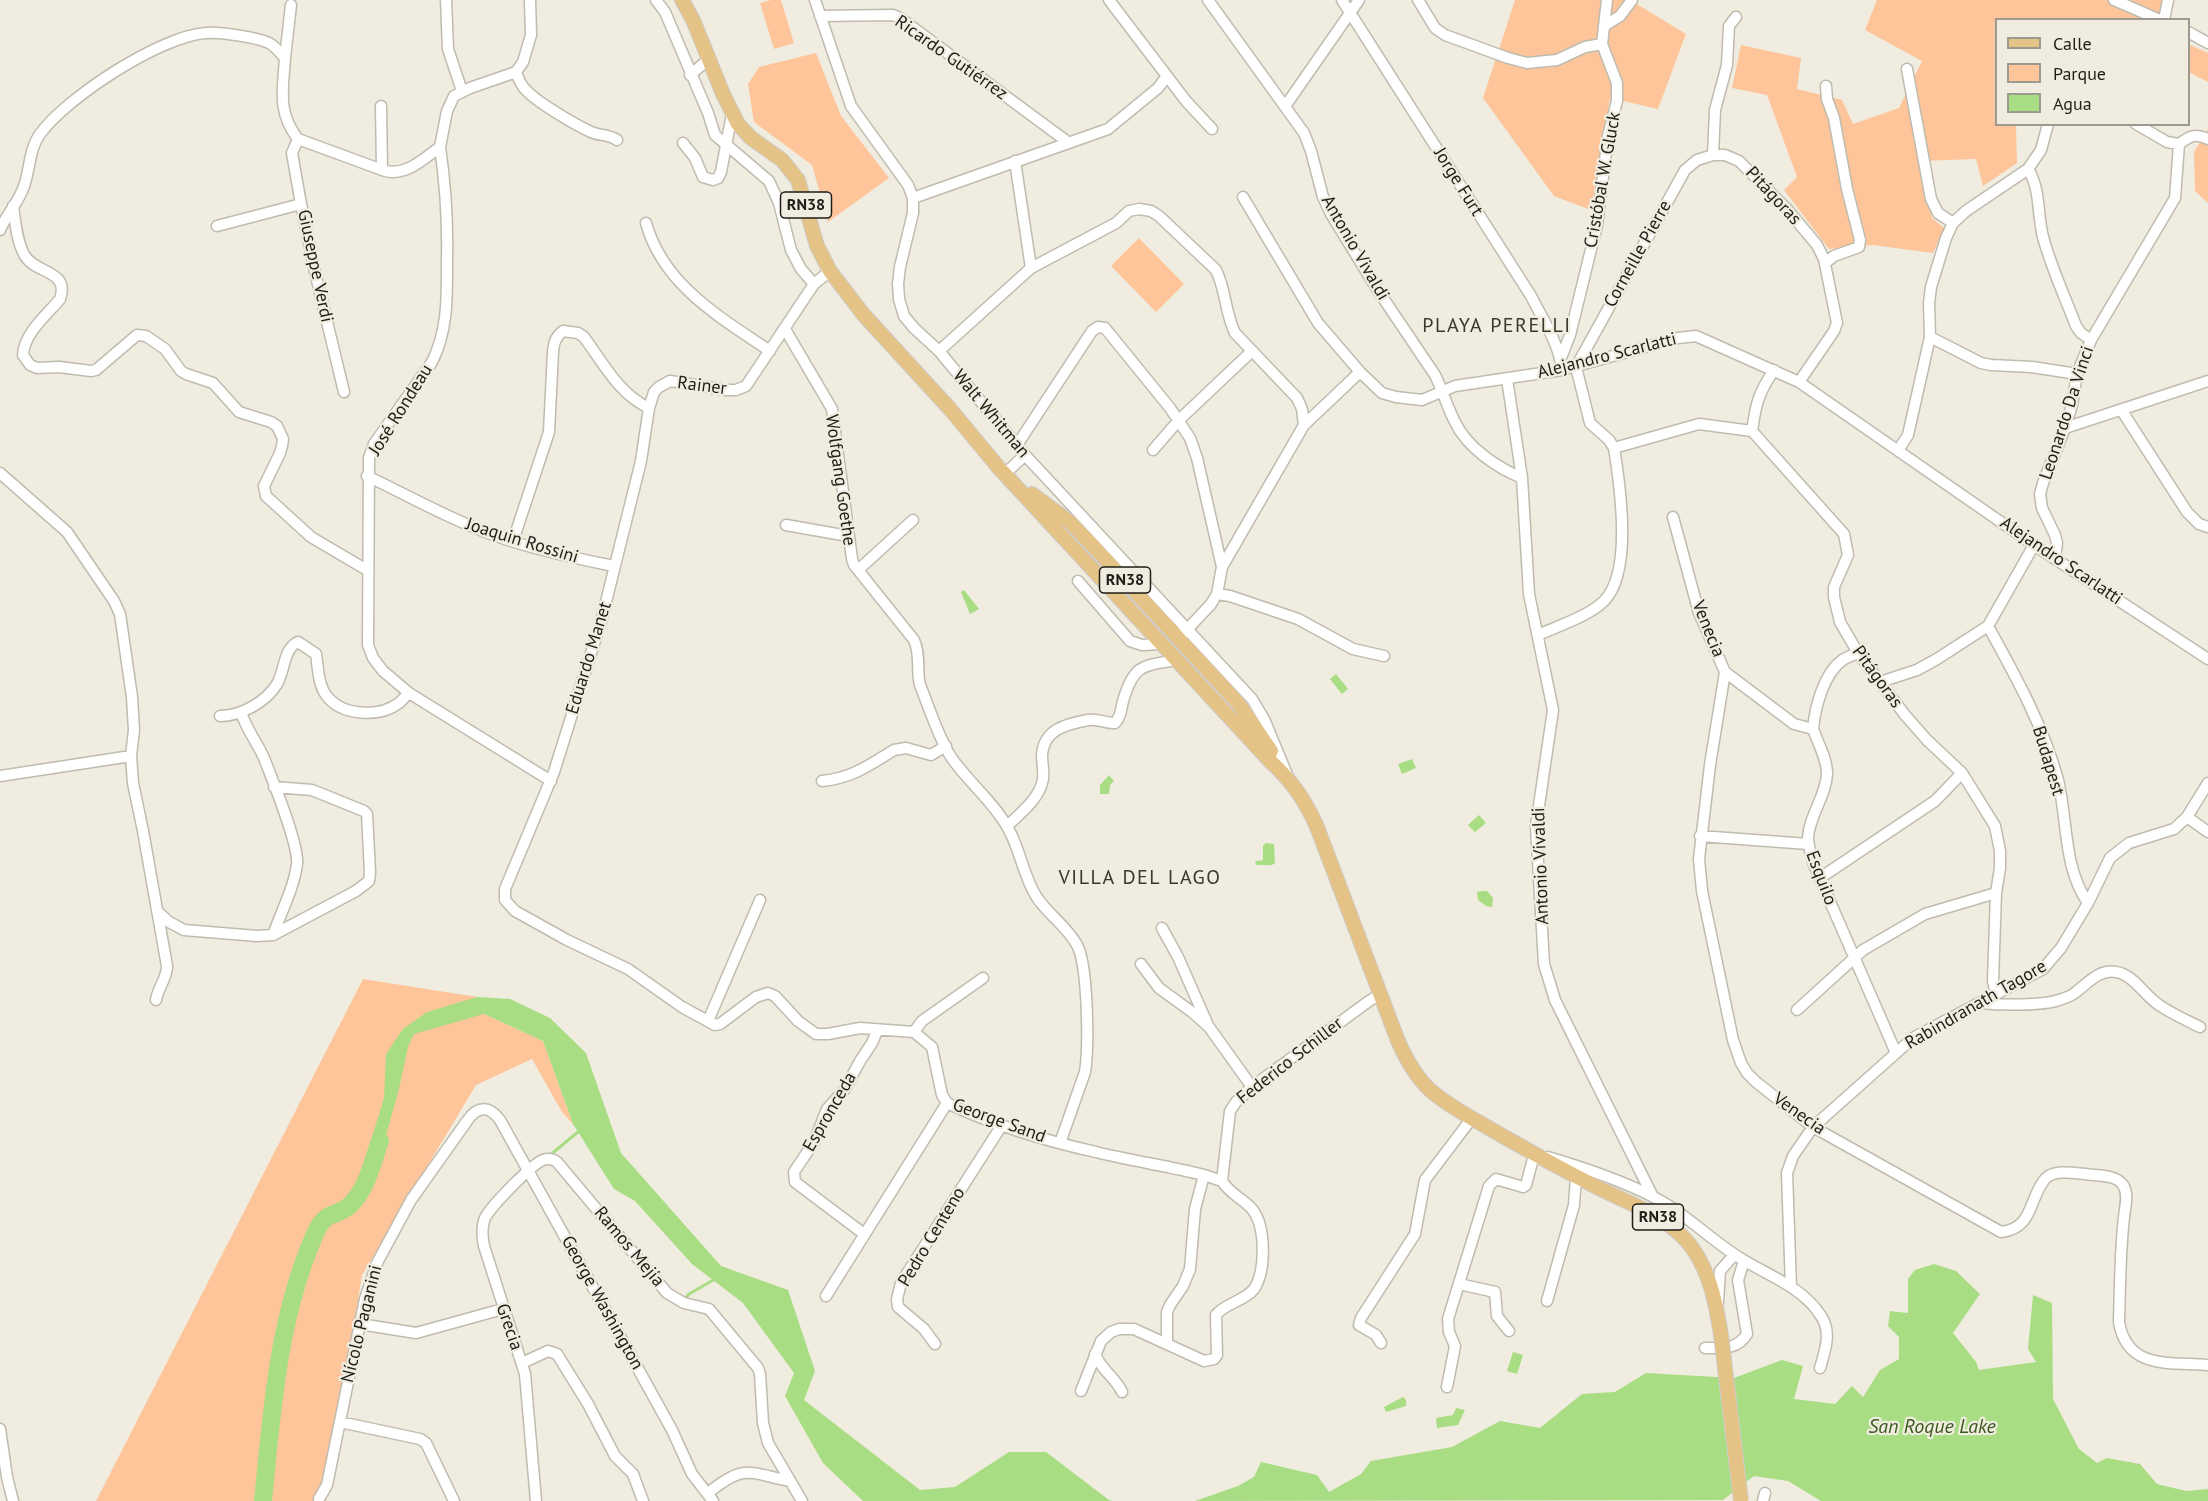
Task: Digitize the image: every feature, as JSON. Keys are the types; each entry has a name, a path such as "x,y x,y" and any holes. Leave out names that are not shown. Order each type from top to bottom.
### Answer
{"main road":[{"name":"RN38","path":"682,0 693,20 732,114 744,131 782,160 794,173 804,197 817,246 830,271 863,314 1027,489 1071,523 1184,634 1243,710 1302,796 1317,827 1379,996 1411,1067 1429,1089 1440,1098 1530,1152 1654,1215 1680,1233 1693,1248 1704,1269 1717,1311 1741,1501"},
{"name":"RN38","path":"945,404 979,446 1287,777"},
{"path":"1081,557 1100,570 1161,637 1169,640 1184,634"},
{"path":"1177,660 1173,651 1184,634"}],"street":[{"path":"446,0 448,49 462,92 516,72 524,62 528,51 531,25 530,0"},
{"path":"656,0 665,12 708,113 715,135 769,181 779,203 791,250 801,269 814,284"},
{"path":"815,0 851,106 908,185 913,198 1107,129 1158,88 1167,76"},
{"path":"1108,0 1186,101 1212,129"},
{"name":"Antonio Vivaldi","path":"1208,0 1286,105 1309,144 1323,197 1331,214 1443,390 1455,424 1474,447 1506,471 1522,478"},
{"name":"Jorge Furt","path":"1342,0 1531,296 1549,329 1561,358 1562,370"},
{"path":"1286,105 1359,0"},
{"path":"1418,0 1436,28 1445,35 1527,63 1557,60 1585,47 1602,44"},
{"name":"Cristóbal W. Gluck","path":"1561,358 1597,225 1608,136 1617,101 1617,83 1602,44 1607,0"},
{"path":"1604,26 1620,15 1632,0"},
{"path":"2114,0 2157,18"},
{"path":"2163,18 2168,0"},
{"path":"291,5 282,93 284,112 291,130 298,139 393,173 401,172 440,147"},
{"name":"Ricardo Gutiérrez","path":"820,16 893,15 900,18 1069,142"},
{"path":"1713,155 1715,110 1727,65 1729,26 1736,17"},
{"path":"0,231 25,184 33,146 38,136 73,102 124,65 166,45 206,33 262,40 272,44 285,58"},
{"path":"2190,33 2208,43"},
{"path":"690,75 710,59"},
{"path":"1906,69 1931,199 1938,213 1953,222"},
{"path":"516,72 519,82 533,97 585,129 611,136 617,140"},
{"path":"1825,263 1834,256 1859,247 1860,240 1847,189 1834,118 1827,99 1826,86"},
{"name":"José Rondeau","path":"462,92 454,96 449,104 440,147 448,208 447,307 443,331 432,362 375,444 369,458 367,476 368,645 373,658 383,671 409,693 551,781"},
{"path":"381,106 382,170"},
{"path":"683,143 695,158 703,177 718,178 732,114"},
{"path":"1899,450 1908,435 1930,337 1931,287 1953,222 2028,169 2041,150 2047,126"},
{"path":"2139,126 2167,142 2179,144 2189,136 2197,134 2208,139"},
{"name":"Giuseppe Verdi","path":"298,139 292,153 315,272 344,392"},
{"name":"Leonardo Da Vinci","path":"2055,557 2057,543 2055,535 2042,508 2040,494 2043,483 2066,428 2077,374 2091,340 2175,198 2179,144"},
{"name":"Pitágoras","path":"1713,155 1725,155 1740,160 1817,244 1825,263 1837,323 1834,332 1799,382"},
{"name":"Corneille Pierre","path":"1576,367 1685,170 1697,160 1713,155"},
{"path":"1015,161 1031,268"},
{"path":"2028,169 2034,179 2043,236 2056,273 2076,326 2091,340"},
{"name":"Alejandro Scarlatti","path":"1243,197 1318,323 1359,372 1382,393 1422,400 1455,386 1562,370 1678,338 1696,336 1799,382 2034,545 2208,659"},
{"name":"Walt Whitman","path":"913,198 913,213 900,267 899,299 904,316 939,351 1025,455 1184,634"},
{"path":"217,226 302,204"},
{"path":"13,206 23,253 27,260 57,278 62,293 60,299 26,342 23,355 30,365 37,368 96,370 137,335 146,336 165,349 181,371 213,383 239,412 271,422 283,439 280,453 264,486 266,496 311,537 367,570"},
{"path":"939,351 1031,268 1116,222 1129,211 1139,209 1151,211 1216,270 1229,320 1235,333 1297,398 1302,409 1304,425"},
{"path":"646,223 658,252 683,286 710,311 770,351"},
{"name":"Rainer","path":"649,408 654,392 670,381 726,390 746,386 814,284 830,271"},
{"path":"1017,445 1092,331 1098,327 1105,328 1179,420 1190,438 1197,458 1222,567"},
{"name":"Wolfgang Goethe","path":"785,329 831,409 852,559 858,570 914,640 918,652 920,685 951,757 1007,826 1036,895 1076,943 1082,961 1088,1031 1087,1059 1085,1072 1060,1143"},
{"path":"513,541 549,432 554,341 563,331 578,333 584,338 624,392 637,403 649,408"},
{"path":"1930,337 1981,363 2032,367 2077,374"},
{"path":"1153,450 1179,420 1252,351"},
{"path":"1538,635 1593,610 1604,602 1617,577 1622,545 1623,512 1614,448 1609,440 1590,423 1576,367"},
{"path":"1614,448 1700,424 1752,431 1755,405 1760,391 1774,370"},
{"path":"1184,634 1217,594 1222,567 1304,425 1359,372"},
{"name":"Antonio Vivaldi","path":"1507,379 1522,478 1529,594 1553,710 1536,826 1544,964 1555,1000 1653,1197"},
{"path":"2066,428 2208,381"},
{"name":"Eduardo Manet","path":"649,408 640,461 602,618 551,781 505,889 505,900 515,911 567,940 628,969 682,1007 708,1021"},
{"path":"2122,411 2187,512 2199,524 2208,527"},
{"name":"Pitágoras","path":"1752,431 1844,534 1848,555 1834,587 1834,597 1840,622 1858,653 1927,740 1962,773 1995,826 2000,851 1993,981 1996,995"},
{"path":"1009,470 1025,455"},
{"path":"0,473 67,532 117,608 122,623 132,697 133,783 158,911 167,972 156,1000"},
{"name":"Joaquin Rossini","path":"367,476 456,520 513,541 560,555 614,566"},
{"name":"Venecia","path":"1673,517 1699,613 1725,672 1700,836 1699,860 1702,891 1733,1040 1746,1073 1814,1126 2001,1232 2019,1227 2025,1220 2047,1177 2060,1172 2111,1177 2119,1181 2124,1186 2127,1197 2121,1242 2120,1322 2128,1348 2138,1356 2150,1360 2208,1365"},
{"path":"858,570 913,520"},
{"path":"786,525 848,536"},
{"path":"1880,682 1917,670 1988,626 2034,545"},
{"path":"1078,582 1130,641 1142,645 1163,644"},
{"path":"1217,594 1230,596 1298,620 1353,649 1384,656"},
{"name":"Budapest","path":"1988,626 2021,688 2050,757 2058,780 2071,869 2078,889 2088,903"},
{"path":"220,716 241,712 267,696 278,683 290,649 298,642 316,654 325,694 334,704 349,711 361,713 388,708 398,704 409,693"},
{"path":"1725,672 1794,724 1813,729 1814,714 1827,681 1844,659 1858,653"},
{"path":"1007,826 1028,807 1042,783 1043,748 1049,735 1058,728 1091,719 1098,718 1115,723 1120,716 1127,689 1138,670 1144,666 1177,660"},
{"path":"241,712 248,732 263,756 294,842 297,858 294,879 273,935"},
{"name":"Esquilo","path":"1813,729 1827,773 1825,786 1808,834 1808,844 1820,878 1896,1053"},
{"path":"822,781 840,779 858,773 900,748 931,755 946,746"},
{"path":"0,776 131,756"},
{"path":"1820,878 1935,801 1962,773"},
{"name":"Rabindranath Tagore","path":"1791,1287 1787,1173 1793,1156 1814,1126 1913,1038 2043,969 2053,960 2088,903 2110,858 2129,843 2174,829 2187,817 2208,783"},
{"path":"158,911 169,922 184,930 257,936 273,935 356,891 369,880 367,814 360,807 312,790 274,787"},
{"path":"2187,817 2208,832"},
{"path":"1700,836 1808,844"},
{"path":"1797,1010 1854,957 1925,914 1996,893"},
{"path":"760,900 708,1021 715,1025 720,1024 756,997 768,993 775,996 798,1021 816,1034 860,1028 914,1032 922,1021 983,978"},
{"path":"1162,928 1178,957 1209,1027 1252,1087"},
{"path":"1141,964 1159,988 1209,1027"},
{"path":"1980,1003 1998,1005 2056,1001 2074,994 2091,979 2114,971 2125,975 2157,1004 2200,1027"},
{"name":"Federico Schiller","path":"1222,1181 1230,1111 1236,1102 1252,1087 1379,996"},
{"name":"Espronceda","path":"864,1234 795,1182 793,1178 794,1172 814,1142 827,1109 845,1089 872,1043 877,1030"},
{"name":"George Sand","path":"914,1032 932,1047 942,1095 947,1103 1002,1125 1060,1143 1204,1175"},
{"path":"826,1296 947,1103"},
{"name":"George Washington","path":"485,1109 494,1113 500,1120 672,1430 692,1474 711,1497"},
{"name":"Nícolo Paganini","path":"319,1499 327,1485 365,1299 376,1263 411,1200 471,1115 485,1109"},
{"path":"1381,1343 1376,1335 1359,1325 1361,1318 1367,1305 1415,1234 1425,1180 1472,1118"},
{"name":"Pedro Centeno","path":"936,1344 924,1329 897,1307 901,1283 1002,1125"},
{"path":"1447,1387 1455,1346 1449,1332 1448,1319 1489,1186 1496,1179 1522,1187 1526,1185 1530,1152 1580,1167 1653,1197 1678,1212 1739,1258 1791,1287 1814,1307 1826,1326 1827,1338 1820,1368"},
{"name":"Ramos Mejía","path":"528,1171 543,1161 557,1162 667,1293 682,1302 709,1309 712,1312 758,1368 764,1430 768,1443 802,1501"},
{"name":"Grecia","path":"528,1171 489,1210 483,1225 484,1246 527,1385 536,1501"},
{"path":"1081,1391 1095,1354 1105,1336 1126,1328 1167,1343 1204,1361 1214,1359 1218,1349 1216,1314 1254,1289 1261,1271 1262,1257 1257,1217 1249,1206 1231,1193 1222,1181 1204,1175 1196,1209 1190,1269 1183,1286 1167,1312 1167,1343"},
{"path":"1547,1301 1574,1205 1576,1177"},
{"path":"1717,1311 1720,1271 1739,1258"},
{"path":"1705,1348 1734,1346 1742,1342 1746,1334 1738,1280 1739,1258"},
{"path":"1459,1284 1495,1292 1497,1316 1509,1331"},
{"path":"360,1324 416,1333 503,1309"},
{"path":"522,1363 548,1351 557,1354 588,1404 615,1456 633,1474 643,1501"},
{"path":"1095,1354 1103,1369 1117,1382 1122,1392"},
{"path":"340,1422 420,1439 426,1443 454,1501"},
{"path":"0,1430 3,1475 13,1501"},
{"path":"711,1497 727,1478 746,1472 756,1472 790,1481"}],"green space":[{"path":"781,0 794,43 774,49 760,3"},
{"path":"1515,0 1630,0 1686,34 1658,109 1610,98 1591,210 1554,196 1483,98"},
{"path":"1877,0 2163,0 2159,18 1995,18 1995,126 2016,126 2017,163 1983,186 1976,159 1920,161 1932,218 1944,228 1933,253 1873,245 1829,249 1784,190 1797,177 1767,95 1732,88 1741,45 1801,58 1797,89 1842,100 1853,124 1899,108 1922,61 1865,30"},
{"path":"2190,45 2208,53 2208,82 2190,73"},
{"path":"816,53 841,116 889,178 828,222 812,165 754,122 748,84 759,67"},
{"path":"2208,129 2208,203 2195,191 2194,152"},
{"path":"1139,238 1184,284 1156,312 1111,266"},
{"path":"363,979 477,997 484,1014 543,1041 573,1124 562,1112 532,1059 476,1085 362,1275 326,1501 96,1501"}],"water":[{"path":"964,590 979,609 970,614 961,592"},
{"path":"1336,674 1348,689 1342,694 1330,679"},
{"path":"1412,759 1416,768 1402,774 1398,764"},
{"path":"1109,775 1114,781 1110,785 1109,794 1100,794 1100,785"},
{"path":"1479,815 1486,823 1475,832 1468,825"},
{"path":"1266,843 1274,844 1275,863 1257,865 1256,861 1263,860 1263,846"},
{"path":"1487,891 1493,898 1492,907 1478,900 1477,892"},
{"path":"477,997 510,999 550,1018 586,1053 621,1153 721,1266 788,1290 815,1371 804,1400 920,1490 955,1487 1009,1452 1046,1452 1113,1501 863,1501 823,1463 785,1396 794,1373 743,1303 692,1264 635,1201 614,1189 573,1124 543,1041 484,1014 414,1034 408,1047 378,1164 365,1160 384,1098 386,1054 403,1029 427,1012"},
{"name":"San Roque Lake","path":"1934,1264 1956,1271 1980,1294 1953,1333 1976,1362 1979,1370 2036,1362 2028,1349 2033,1295 2052,1303 2053,1399 2079,1449 2097,1463 2107,1458 2140,1464 2157,1484 2186,1491 2208,1489 2208,1501 1821,1501 1788,1481 1754,1476 1723,1500 1195,1501 1238,1486 1254,1477 1261,1462 1317,1475 1329,1492 1361,1474 1371,1461 1452,1447 1500,1421 1540,1428 1582,1394 1615,1392 1646,1373 1734,1378 1782,1360 1803,1366 1794,1399 1835,1404 1852,1386 1863,1397 1880,1370 1899,1359 1899,1337 1888,1326 1890,1311 1908,1313 1908,1279 1915,1270"},
{"path":"1513,1352 1523,1355 1517,1374 1507,1371"},
{"path":"1403,1397 1406,1400 1406,1406 1386,1412 1384,1407"},
{"path":"1456,1408 1465,1410 1458,1425 1437,1428 1436,1418 1453,1415"}],"waterway":[{"path":"549,1156 578,1132"},
{"path":"263,1501 278,1365 293,1298 303,1266 319,1226 327,1217 349,1206 360,1192 380,1141"},
{"path":"683,1301 689,1294 715,1279"}],"district":[{"name":"PLAYA PERELLI","path":"1497,326"},
{"name":"VILLA DEL LAGO","path":"1140,878"}]}
